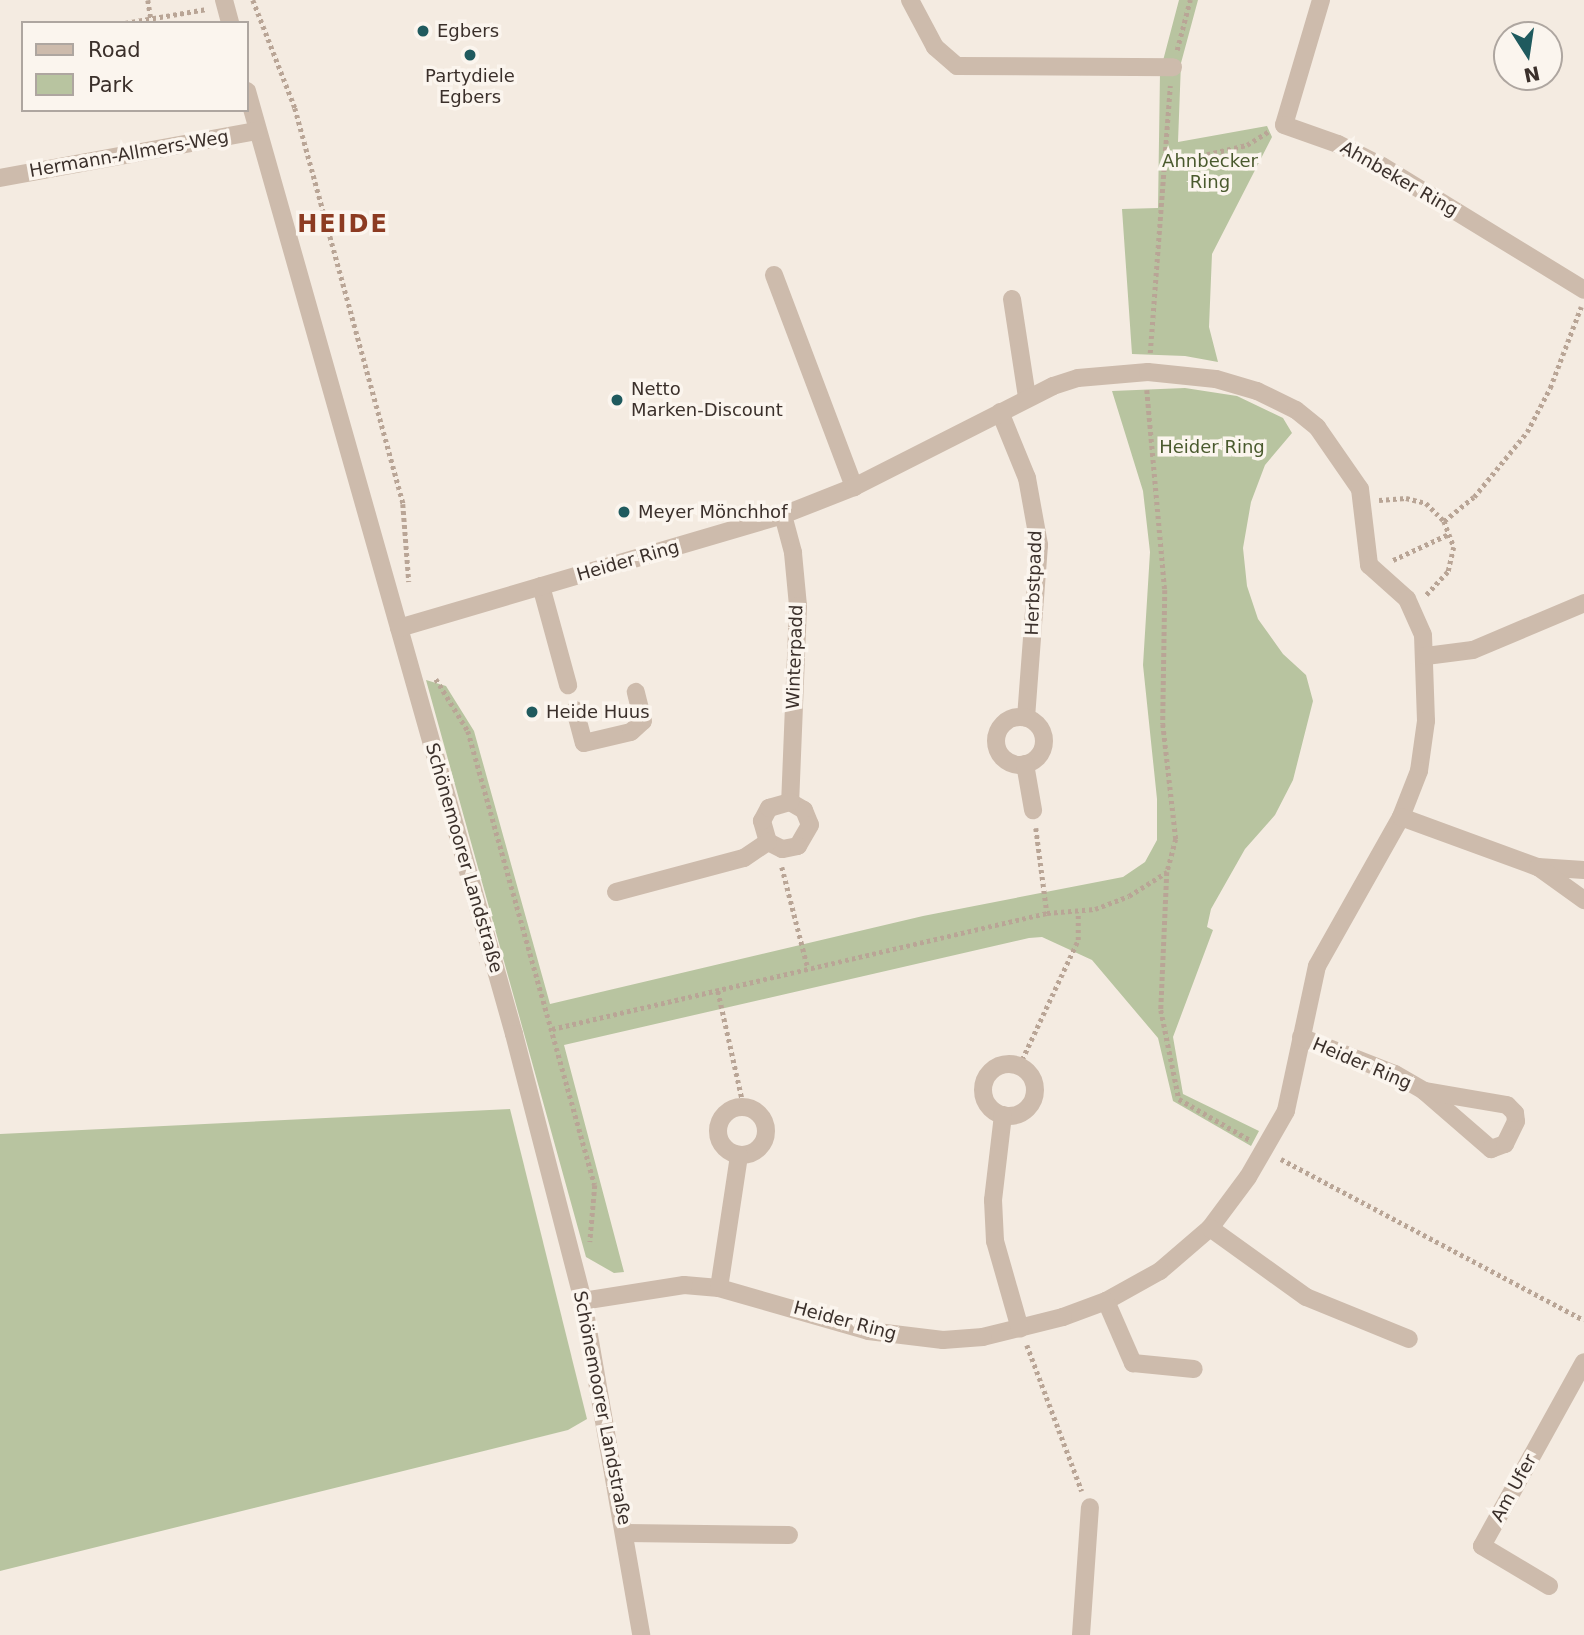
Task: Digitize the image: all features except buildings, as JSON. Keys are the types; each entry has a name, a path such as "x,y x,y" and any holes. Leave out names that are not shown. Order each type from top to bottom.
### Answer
{"street":[{"path":"910,0 935,47 957,66 1173,67"},
{"path":"1284,125 1321,0"},
{"path":"225,1 230,21"},
{"name":"Schönemoorer Landstraße","path":"248,95 514,1034 583,1301 626,1533 641,1635"},
{"name":"Ahnbeker Ring","path":"1284,125 1338,144 1382,166 1584,290"},
{"name":"Hermann-Allmers-Weg","path":"0,178 257,131"},
{"path":"774,275 854,487"},
{"path":"1012,299 1027,397"},
{"name":"Heider Ring","path":"399,628 783,515 854,487 1027,397 1078,378 1148,372 1216,379 1257,391 1296,410 1333,446 1364,501"},
{"name":"Herbstpadd","path":"1000,412 1027,478 1039,545 1026,718"},
{"path":"1364,501 1363,542 1373,573"},
{"name":"Winterpadd","path":"783,515 793,553 798,606 790,802"},
{"name":"Heider Ring","path":"583,1301 684,1285 719,1288 906,1338 983,1337 1020,1329 1106,1301 1160,1271 1210,1228 1265,1149 1291,1096 1301,1037 1327,942 1401,817 1423,747 1426,656 1413,609 1398,590 1373,573"},
{"path":"541,586 568,685"},
{"path":"1426,656 1473,650 1584,603"},
{"path":"575,710 584,743 631,732 643,721 636,692"},
{"path":"1026,718 1039,726 1044,741 1038,756 1025,764 1003,758 996,744 1004,723 1026,718"},
{"path":"1025,764 1033,810"},
{"path":"616,892 744,858 776,845 804,841 810,825 804,810 790,802 775,803 764,814 762,828 776,845"},
{"path":"1401,817 1538,867 1584,900"},
{"path":"1538,867 1584,870"},
{"name":"Heider Ring","path":"1301,1037 1395,1074 1424,1091 1491,1149 1505,1144 1516,1121 1515,1112 1507,1105 1424,1091"},
{"path":"1002,1066 1019,1066 1035,1085 1032,1102 1020,1114 1003,1115 989,1106 985,1082 1002,1066"},
{"path":"744,1107 758,1113 767,1134 754,1153 738,1156 724,1148 718,1133 722,1117 744,1107"},
{"path":"1003,1115 993,1200 995,1241 1020,1329"},
{"path":"719,1288 738,1156"},
{"path":"1210,1228 1306,1297 1409,1339"},
{"path":"1106,1301 1133,1363 1194,1368"},
{"name":"Am Ufer","path":"1549,1586 1482,1546 1584,1362"},
{"path":"1081,1635 1090,1507"},
{"path":"626,1533 789,1535"}],"path":[{"path":"148,0 151,19"},
{"path":"253,0 295,108 403,504 409,586"},
{"path":"1190,0 1173,67 1148,372 1165,590 1163,724 1176,839 1167,872 1161,1010 1174,1088 1179,1099 1265,1149 1584,1320"},
{"path":"138,21 225,1"},
{"path":"1166,164 1247,145 1284,125"},
{"path":"1444,521 1474,496 1527,432 1550,388 1584,300"},
{"path":"1364,501 1406,498 1426,503 1444,521 1454,547 1448,572 1413,609"},
{"path":"1373,573 1449,534"},
{"path":"430,671 468,731 595,1185 589,1252"},
{"path":"1033,810 1047,914"},
{"path":"776,845 808,968"},
{"path":"552,1029 1047,914 1078,913 1129,896 1167,872"},
{"path":"1019,1066 1078,940 1078,913"},
{"path":"718,991 744,1107"},
{"path":"1020,1329 1069,1465 1090,1507"}],"green space":[{"name":"Ahnbecker Ring","path":"1179,0 1198,0 1181,63 1178,142 1267,126 1272,137 1212,254 1209,327 1218,362 1185,356 1132,354 1122,209 1158,208 1160,72"},
{"path":"1185,388 1237,396 1283,418 1292,433 1265,465 1251,502 1243,548 1247,586 1258,619 1283,654 1306,675 1313,701 1293,780 1275,815 1245,849 1211,909 1207,927 1213,930 1173,1037 1183,1094 1259,1131 1251,1146 1173,1101 1158,1038 1092,960 1042,937 1029,938 564,1045 624,1272 614,1273 586,1257 426,680 446,686 474,731 550,1004 923,916 1123,877 1145,862 1157,840 1157,799 1143,665 1150,552 1143,491 1112,391"},
{"path":"510,1109 587,1419 568,1430 0,1571 0,1134"}],"place":[{"name":"Egbers","path":"423,31"},
{"name":"Partydiele Egbers","path":"470,55"},
{"name":"Netto Marken-Discount","path":"617,400"},
{"name":"Meyer Mönchhof","path":"624,512"},
{"name":"Heide Huus","path":"532,712"}],"district":[{"name":"HEIDE","path":"343,225"}]}
